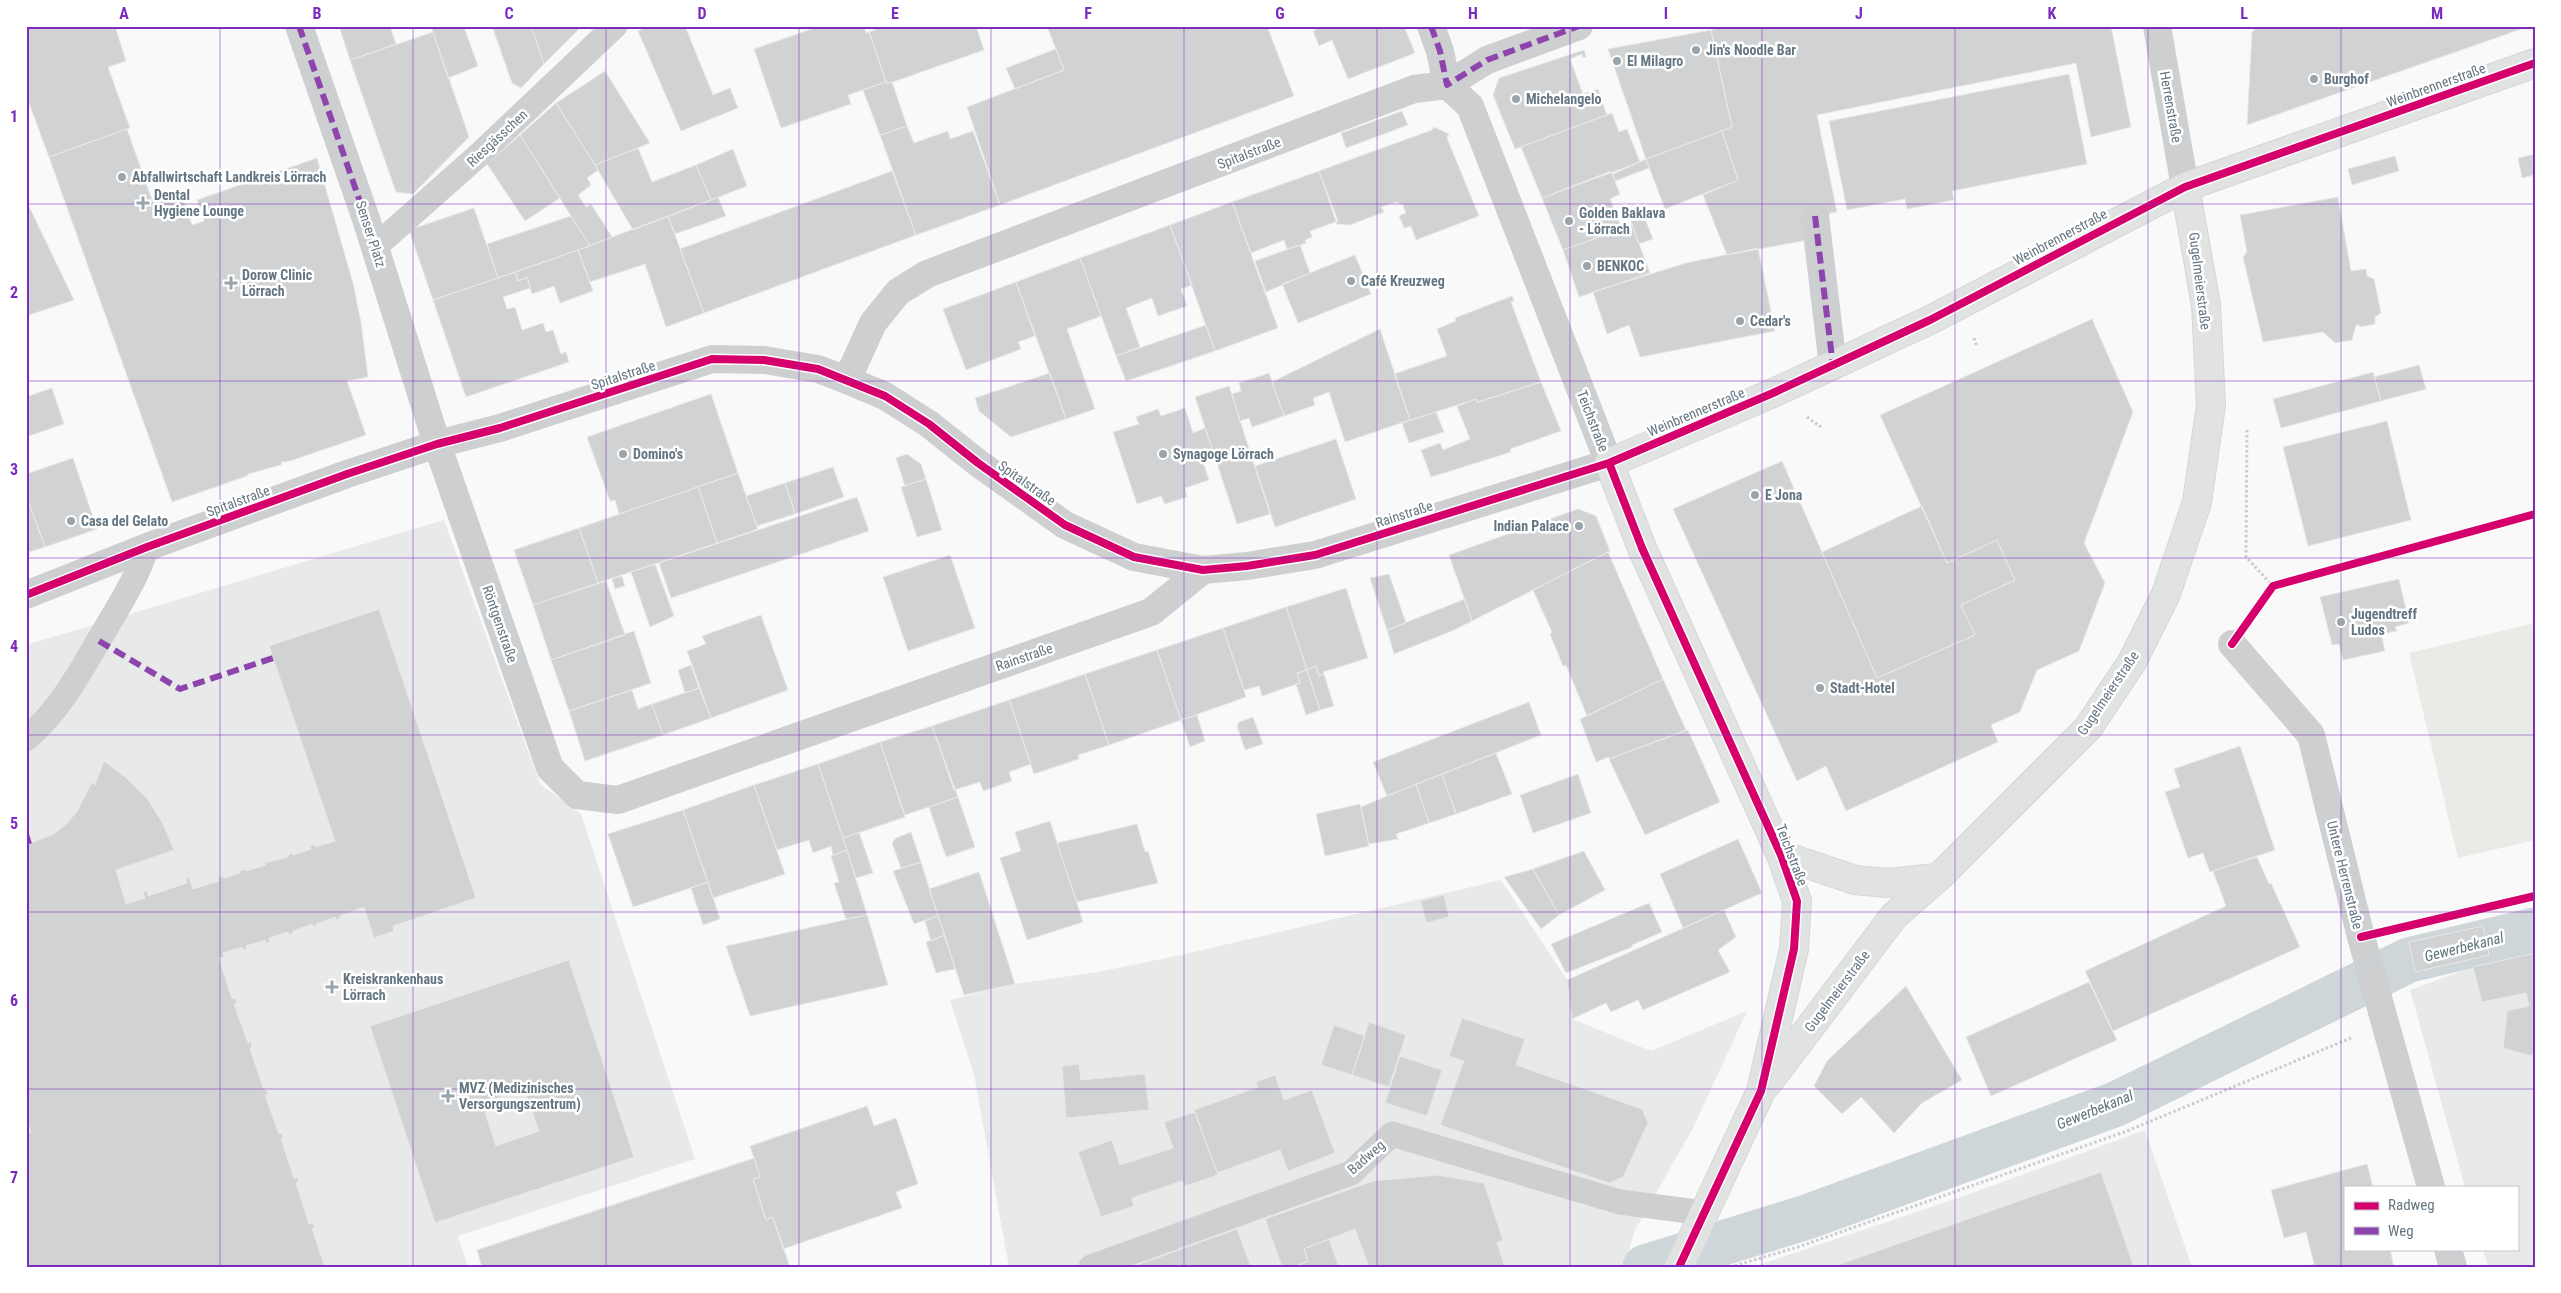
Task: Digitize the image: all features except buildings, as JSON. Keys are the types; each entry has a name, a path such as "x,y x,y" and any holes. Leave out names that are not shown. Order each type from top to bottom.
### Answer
{"street":[{"name":"Senser Platz","path":"299,26 366,219 437,444"},
{"path":"1431,26 1440,51 1446,85 1487,60 1579,26"},
{"name":"Herrenstraße","path":"2157,26 2185,187"},
{"name":"Weinbrennerstraße","path":"1609,463 1833,366 1930,320 2185,187 2535,64"},
{"name":"Spitalstraße","path":"847,380 873,323 898,292 927,274 1414,89 1446,85"},
{"name":"Teichstraße","path":"1446,85 1470,106 1642,548 1781,855 1797,901 1794,949 1761,1091 1678,1267"},
{"name":"Gugelmeierstraße","path":"1761,1091 1894,916 1937,878 2088,728 2132,662 2166,594 2197,502 2211,406 2206,305 2185,187"},
{"path":"1815,216 1833,366"},
{"name":"Spitalstraße","path":"26,595 147,547 437,444 500,428 712,359 764,360 818,370 885,396 929,424 978,463 1065,525 1134,557 1203,570"},
{"name":"Röntgenstraße","path":"437,444 550,768 577,795"},
{"name":"Rainstraße","path":"577,795 618,800 1151,612 1203,570 1247,566 1315,555 1609,463"},
{"name":"Untere Herrenstraße","path":"2232,644 2310,735 2383,1016 2431,1186"},
{"path":"1781,855 1855,880 1887,883 1937,878"},
{"path":"2448,1250 2453,1267"}],"lane":[{"name":"Riesgässchen","path":"375,247 495,141 615,26"},
{"path":"26,739 47,718 84,668 136,578 147,547"},
{"name":"Badweg","path":"1091,1267 1351,1173 1392,1134 1620,1202 1701,1218"}],"path":[{"path":"2247,427 2246,557 2273,586"},
{"path":"1730,1267 1798,1247 2127,1131 2383,1016"}],"shaded area":[{"name":"Kreiskrankenhaus Lörrach","path":"444,520 540,784 581,814 695,1159 458,1236 468,1267 26,1267 26,645"},
{"path":"2535,623 2535,840 2458,858 2409,653"},
{"path":"1501,880 1567,980 1572,1019 1651,1051 1747,1011 1693,1128 1635,1230 1624,1267 1009,1267 974,1075 950,1000 1015,984 1098,972 1181,955"},
{"path":"2535,953 2535,1267 2488,1267 2483,1250 2518,1250 2518,1186 2465,1186 2410,990 2473,967"},
{"path":"2145,1130 2192,1267 1753,1267 1961,1197"}],"waterway":[{"name":"Gewerbekanal","path":"1645,1267 1807,1217 2116,1104 2409,960 2535,930"}],"marked path":[{"path":"299,26 366,219"},
{"path":"1431,26 1440,51 1447,85 1487,60 1579,26"},
{"path":"1815,216 1833,366"},
{"path":"99,641 180,689 273,658"},
{"path":"26,834 29,844"}],"cycle path":[{"path":"26,595 147,547 347,474 437,444 500,428 712,359 764,360 818,369 885,396 929,424 978,463 1065,525 1134,557 1203,570 1247,566 1315,555 1609,463 1773,393 1930,320 2185,187 2535,63"},
{"path":"1609,463 1642,548 1781,855 1797,901 1794,949 1761,1091 1679,1267"},
{"path":"2232,644 2273,586 2535,514"},
{"path":"2361,937 2535,896"}],"place":[{"name":"Jin's Noodle Bar","path":"1696,50"},
{"name":"El Milagro","path":"1617,61"},
{"name":"Burghof","path":"2314,79"},
{"name":"Michelangelo","path":"1516,99"},
{"name":"Abfallwirtschaft Landkreis Lörrach","path":"122,177"},
{"name":"Dental Hygiene Lounge","path":"143,203"},
{"name":"Golden Baklava - Lörrach","path":"1569,221"},
{"name":"BENKOC","path":"1587,266"},
{"name":"Café Kreuzweg","path":"1351,281"},
{"name":"Dorow Clinic Lörrach","path":"231,283"},
{"name":"Cedar's","path":"1740,321"},
{"name":"Domino's","path":"623,454"},
{"name":"Synagoge Lörrach","path":"1163,454"},
{"name":"E Jona","path":"1755,495"},
{"name":"Casa del Gelato","path":"71,521"},
{"name":"Indian Palace","path":"1579,526"},
{"name":"Jugendtreff Ludos","path":"2341,622"},
{"name":"Stadt-Hotel","path":"1820,688"},
{"name":"Kreiskrankenhaus Lörrach","path":"332,987"},
{"name":"MVZ (Medizinisches Versorgungszentrum)","path":"448,1096"}]}
